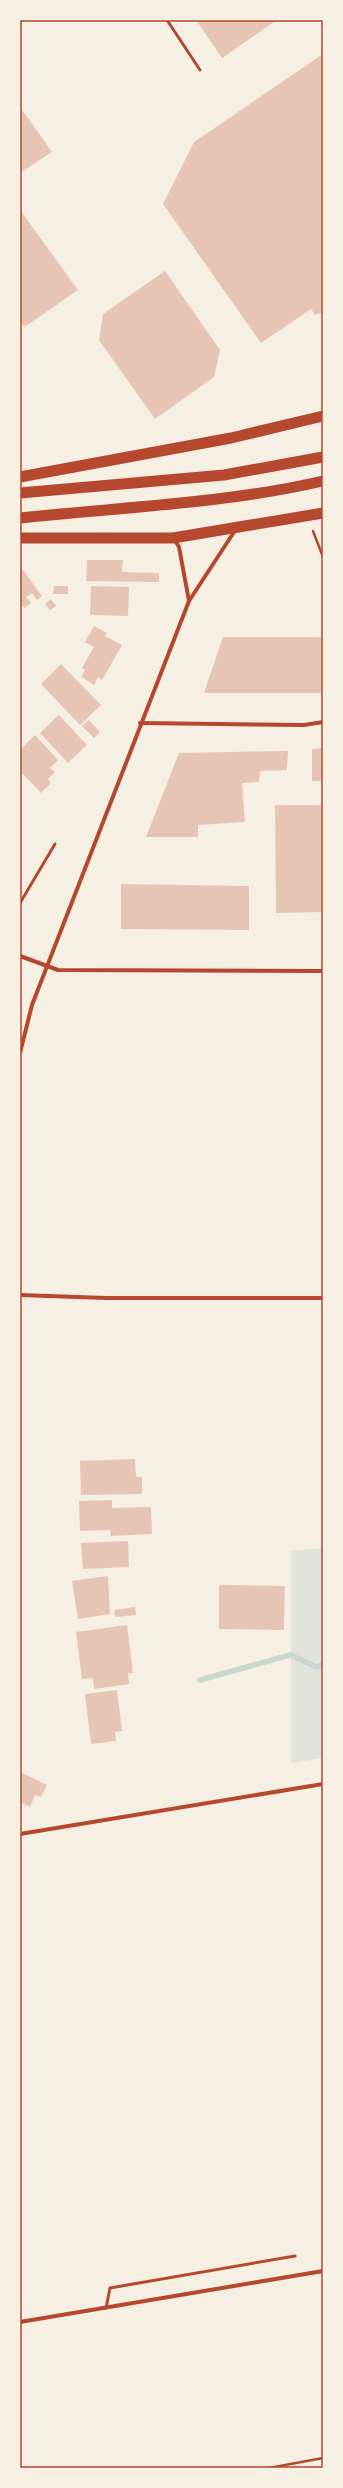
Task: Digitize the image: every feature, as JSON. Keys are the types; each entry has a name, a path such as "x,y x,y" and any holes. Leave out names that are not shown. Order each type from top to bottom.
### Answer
{"highway":[{"path":"20,477 232,438 323,416"},
{"path":"20,493 224,475 323,457"},
{"path":"20,518 163,507 236,498 323,481"},
{"path":"20,538 173,538 237,529 323,513"}],"street":[{"path":"20,1053 32,1005 46,965 189,601 237,529"},
{"path":"173,538 179,546 189,601"},
{"path":"140,723 304,725 323,722"},
{"path":"20,956 58,970 323,971"},
{"path":"20,1295 106,1298 323,1298"},
{"path":"20,1834 323,1784"},
{"path":"20,2322 323,2271"}],"lane":[{"path":"166,20 200,70"},
{"path":"20,903 55,844"},
{"path":"106,2308 110,2288 295,2256"}],"path":[{"path":"313,531 323,557"},
{"path":"269,2468 323,2458"}],"shaded area":[{"path":"323,1548 323,1758 291,1763 291,1551"}],"building":[{"path":"196,20 277,20 222,58"},
{"path":"323,54 323,312 315,315 311,309 261,343 163,204 194,142"},
{"path":"20,107 52,152 20,173"},
{"path":"20,210 78,290 26,326 20,325"},
{"path":"165,271 220,350 214,377 155,419 99,340 103,314"},
{"path":"87,560 123,560 122,572 159,573 159,582 86,581"},
{"path":"20,566 42,596 37,600 32,593 26,597 31,603 24,608 20,603"},
{"path":"54,586 68,586 68,594 53,594"},
{"path":"91,586 129,587 128,616 90,615"},
{"path":"51,599 56,606 50,610 45,604"},
{"path":"94,626 107,633 105,636 122,645 102,680 98,677 94,685 81,677 85,670 82,668 94,647 85,642"},
{"path":"223,637 323,637 323,693 204,693"},
{"path":"61,664 101,705 80,725 41,684"},
{"path":"59,715 87,745 68,763 40,733"},
{"path":"89,720 100,732 94,738 82,726"},
{"path":"35,735 58,760 50,768 55,772 48,779 51,783 41,793 20,771 20,750"},
{"path":"323,748 323,781 312,781 312,749"},
{"path":"288,751 287,770 260,771 259,782 242,783 245,822 198,825 198,837 146,837 179,753"},
{"path":"275,805 323,805 323,912 276,913"},
{"path":"121,884 249,886 249,930 121,929"},
{"path":"135,1459 136,1477 142,1477 142,1494 81,1495 80,1461"},
{"path":"112,1500 112,1508 151,1507 152,1534 111,1536 110,1530 80,1531 79,1501"},
{"path":"128,1541 129,1567 83,1569 81,1543"},
{"path":"108,1576 110,1614 78,1619 72,1581"},
{"path":"219,1585 285,1586 284,1630 219,1629"},
{"path":"135,1607 136,1615 115,1617 114,1610"},
{"path":"127,1625 133,1673 128,1673 129,1684 94,1689 93,1678 82,1679 76,1632"},
{"path":"117,1690 122,1731 115,1732 116,1741 91,1744 85,1694"},
{"path":"20,1772 47,1785 41,1797 35,1795 30,1807 20,1802"}],"waterway":[{"path":"200,1680 290,1655 317,1667 323,1664"}]}
